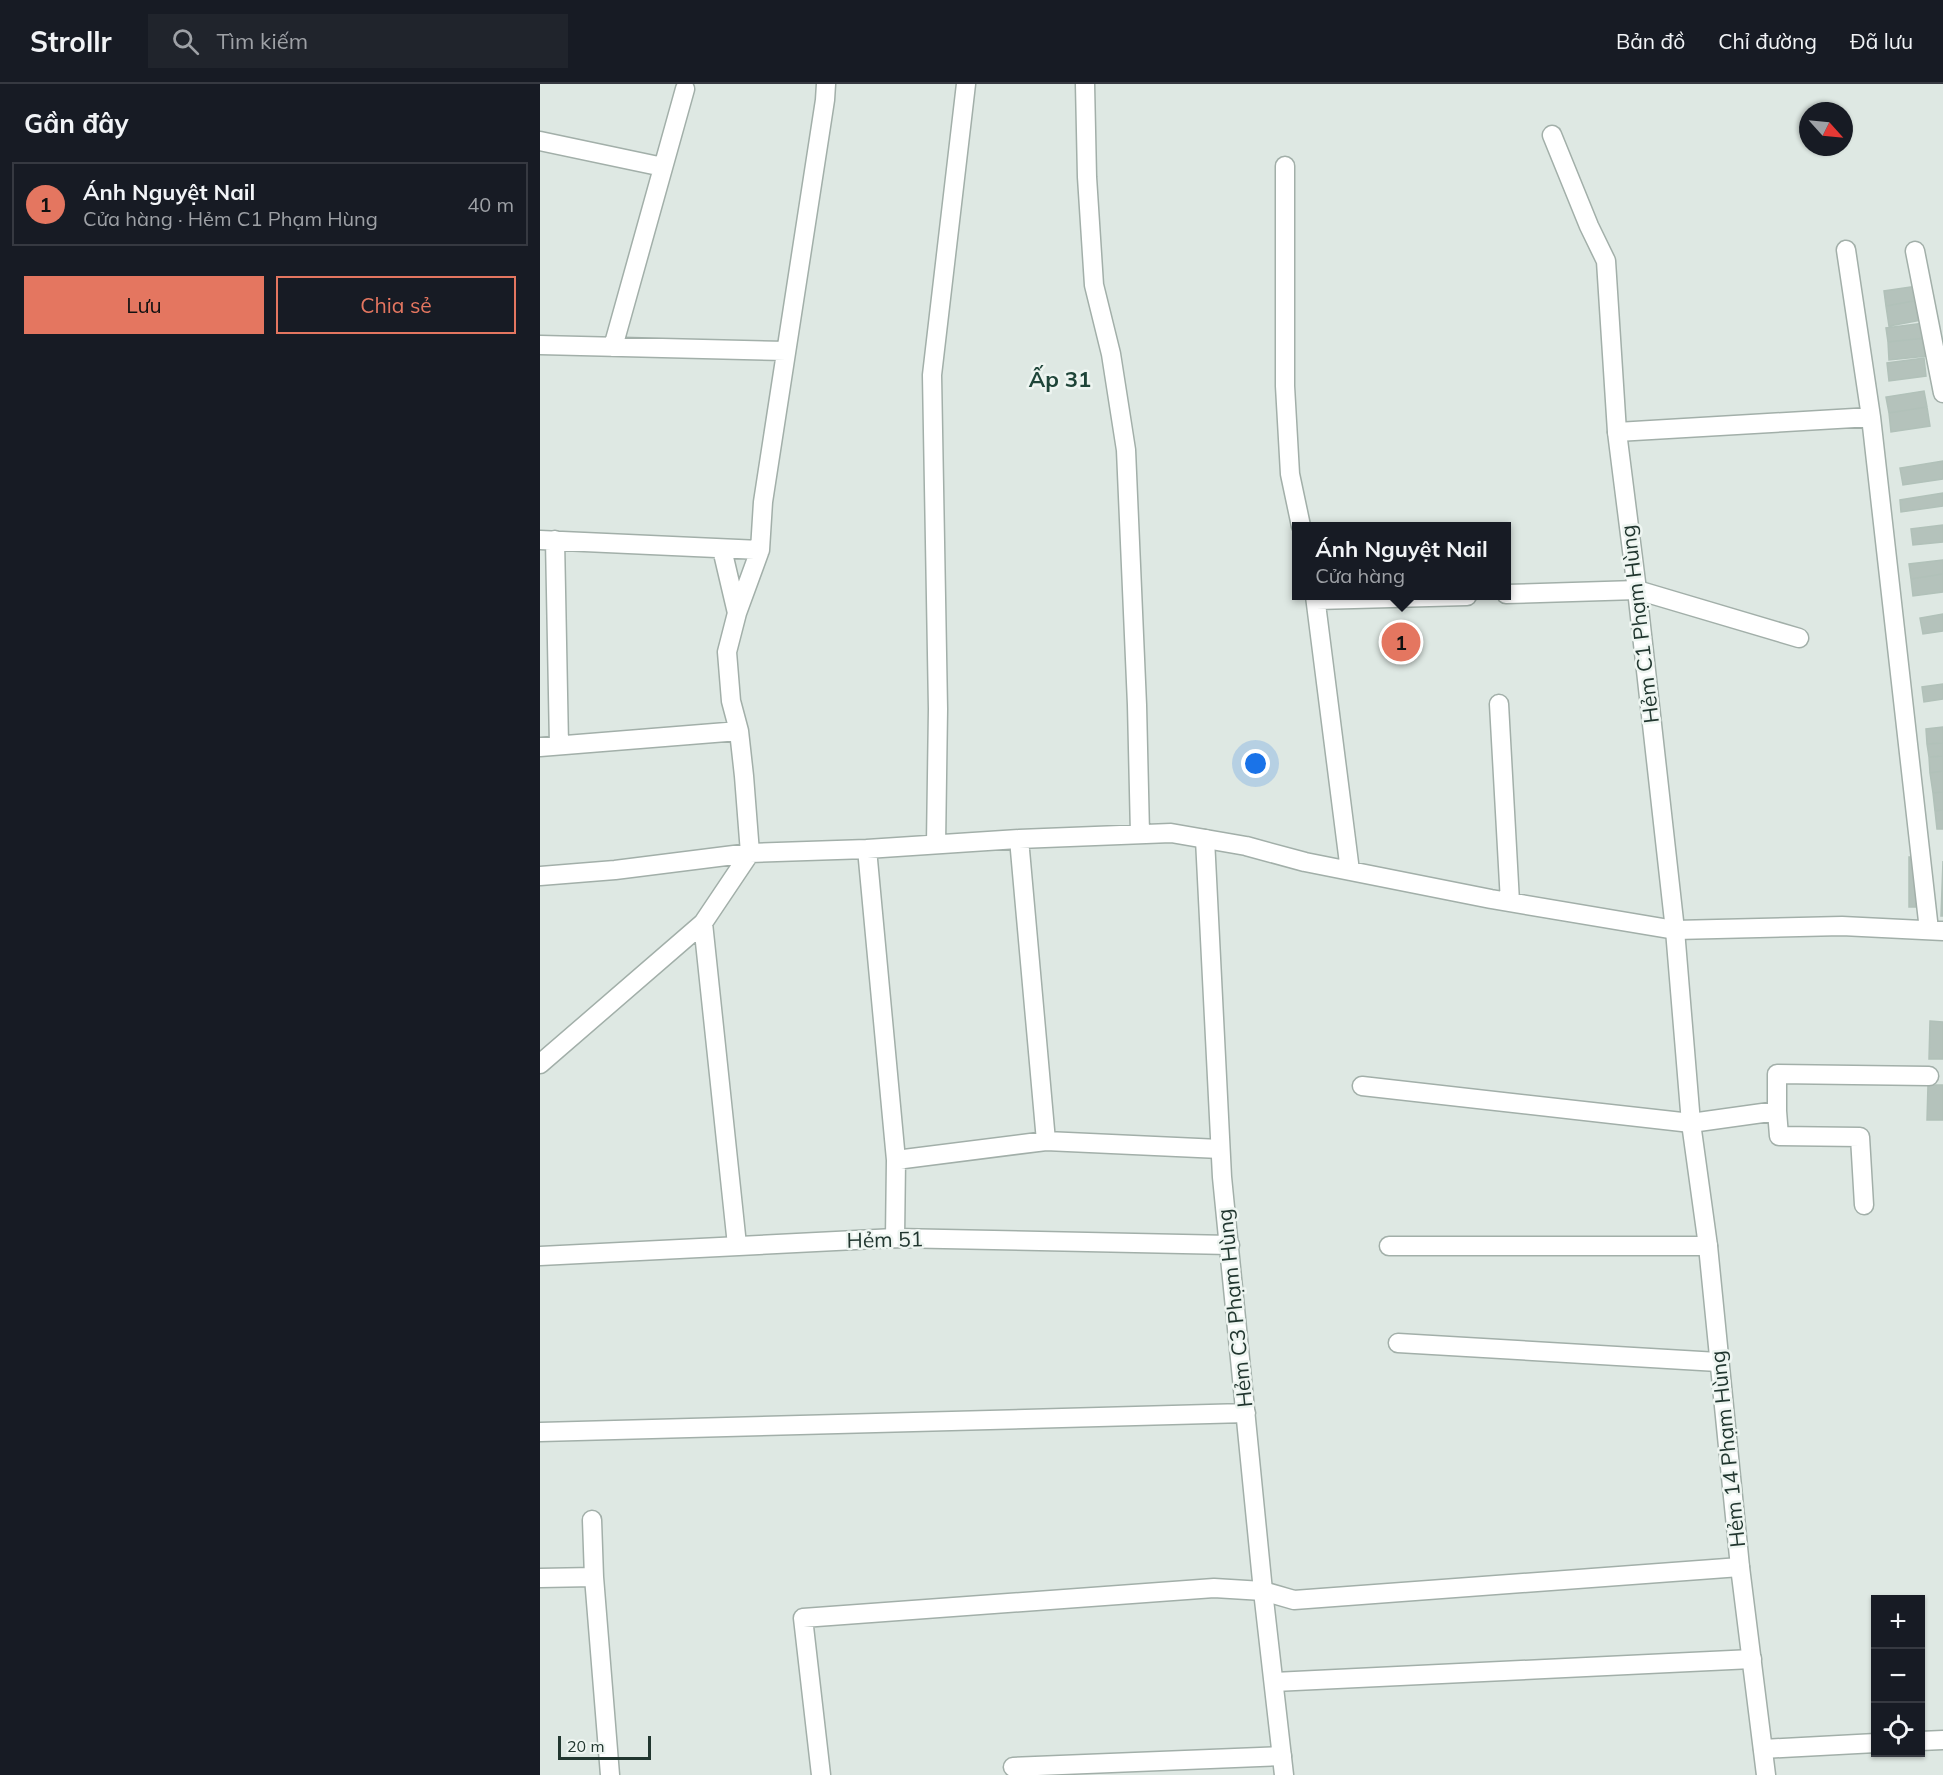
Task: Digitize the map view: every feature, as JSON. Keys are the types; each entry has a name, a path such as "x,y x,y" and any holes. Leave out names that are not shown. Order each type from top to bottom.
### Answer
{"street":[{"path":"540,1064 704,923 750,853 739,731 731,701 727,651 737,613 759,550 763,501 826,84"},
{"path":"936,844 938,709 932,375 966,84"},
{"path":"1084,84 1094,285 1111,354 1126,450 1140,834"},
{"path":"613,347 685,89"},
{"name":"Hẻm C1 Phạm Hùng","path":"1552,135 1589,226 1606,261 1617,432 1637,590 1674,930 1691,1123"},
{"path":"540,141 663,167"},
{"path":"1285,166 1286,397 1290,474 1300,522"},
{"path":"540,876 615,870 750,853 1171,833 1246,846 1305,862 1510,902 1674,930 1842,926 1936,931 1871,417 1846,250"},
{"path":"1916,251 1943,393"},
{"path":"540,345 786,351"},
{"path":"1617,432 1871,417"},
{"path":"559,745 548,540 759,550"},
{"path":"722,549 737,613"},
{"path":"1511,594 1637,590 1798,638"},
{"path":"1316,600 1350,871"},
{"path":"1499,704 1510,902"},
{"path":"540,747 739,731"},
{"path":"1019,839 1046,1141"},
{"name":"Hẻm C3 Phạm Hùng","path":"1205,839 1220,1149 1263,1591 1284,1775"},
{"path":"867,849 896,1160 895,1239"},
{"path":"704,923 737,1245"},
{"path":"1864,1205 1860,1137 1779,1136 1777,1074 1929,1076"},
{"path":"1362,1086 1691,1123 1777,1111"},
{"name":"Hẻm 14 Phạm Hùng","path":"1691,1123 1708,1246 1740,1567 1766,1775"},
{"path":"896,1160 1046,1141 1220,1149"},
{"name":"Hẻm 51","path":"540,1256 895,1239 1230,1245"},
{"path":"1389,1246 1708,1246"},
{"path":"1398,1343 1718,1362"},
{"path":"540,1432 1246,1413"},
{"path":"592,1520 594,1577 610,1775"},
{"path":"820,1775 803,1618 1214,1588 1263,1591 1294,1600 1740,1567"},
{"path":"540,1578 594,1577"},
{"path":"1274,1682 1752,1659"},
{"path":"1925,1741 1943,1740"},
{"path":"1762,1749 1871,1743"},
{"path":"1013,1767 1282,1756"}],"building":[{"path":"1917,286 1919,300 1886,306 1884,291"},
{"path":"1919,300 1922,320 1889,326 1886,306"},
{"path":"1924,323 1926,338 1888,342 1886,328"},
{"path":"1926,338 1927,356 1889,360 1888,342"},
{"path":"1924,358 1926,376 1889,381 1887,363"},
{"path":"1924,391 1927,407 1889,413 1886,397"},
{"path":"1927,407 1930,426 1891,432 1889,413"},
{"path":"1943,461 1943,479 1903,485 1900,468"},
{"path":"1943,493 1943,506 1901,512 1900,500"},
{"path":"1943,525 1943,542 1913,545 1911,529"},
{"path":"1943,560 1943,574 1911,579 1909,564"},
{"path":"1943,574 1943,592 1913,596 1911,579"},
{"path":"1943,614 1943,631 1923,634 1920,618"},
{"path":"1943,684 1943,699 1924,702 1922,687"},
{"path":"1943,727 1943,743 1927,744 1926,729"},
{"path":"1943,743 1943,756 1929,757 1927,744"},
{"path":"1943,756 1943,771 1930,773 1929,757"},
{"path":"1943,771 1943,792 1933,793 1930,773"},
{"path":"1943,792 1943,810 1935,811 1933,793"},
{"path":"1943,810 1943,829 1937,829 1935,811"},
{"path":"1909,857 1923,857 1923,907 1909,907"},
{"path":"1943,861 1943,916 1941,916"},
{"path":"1930,1021 1943,1022 1943,1059 1929,1059"},
{"path":"1928,1085 1943,1085 1943,1120 1927,1120"}],"place":[{"name":"Ánh Nguyệt Nail","path":"1401,642"}],"district":[{"name":"Ấp 31","path":"1060,379"}]}
